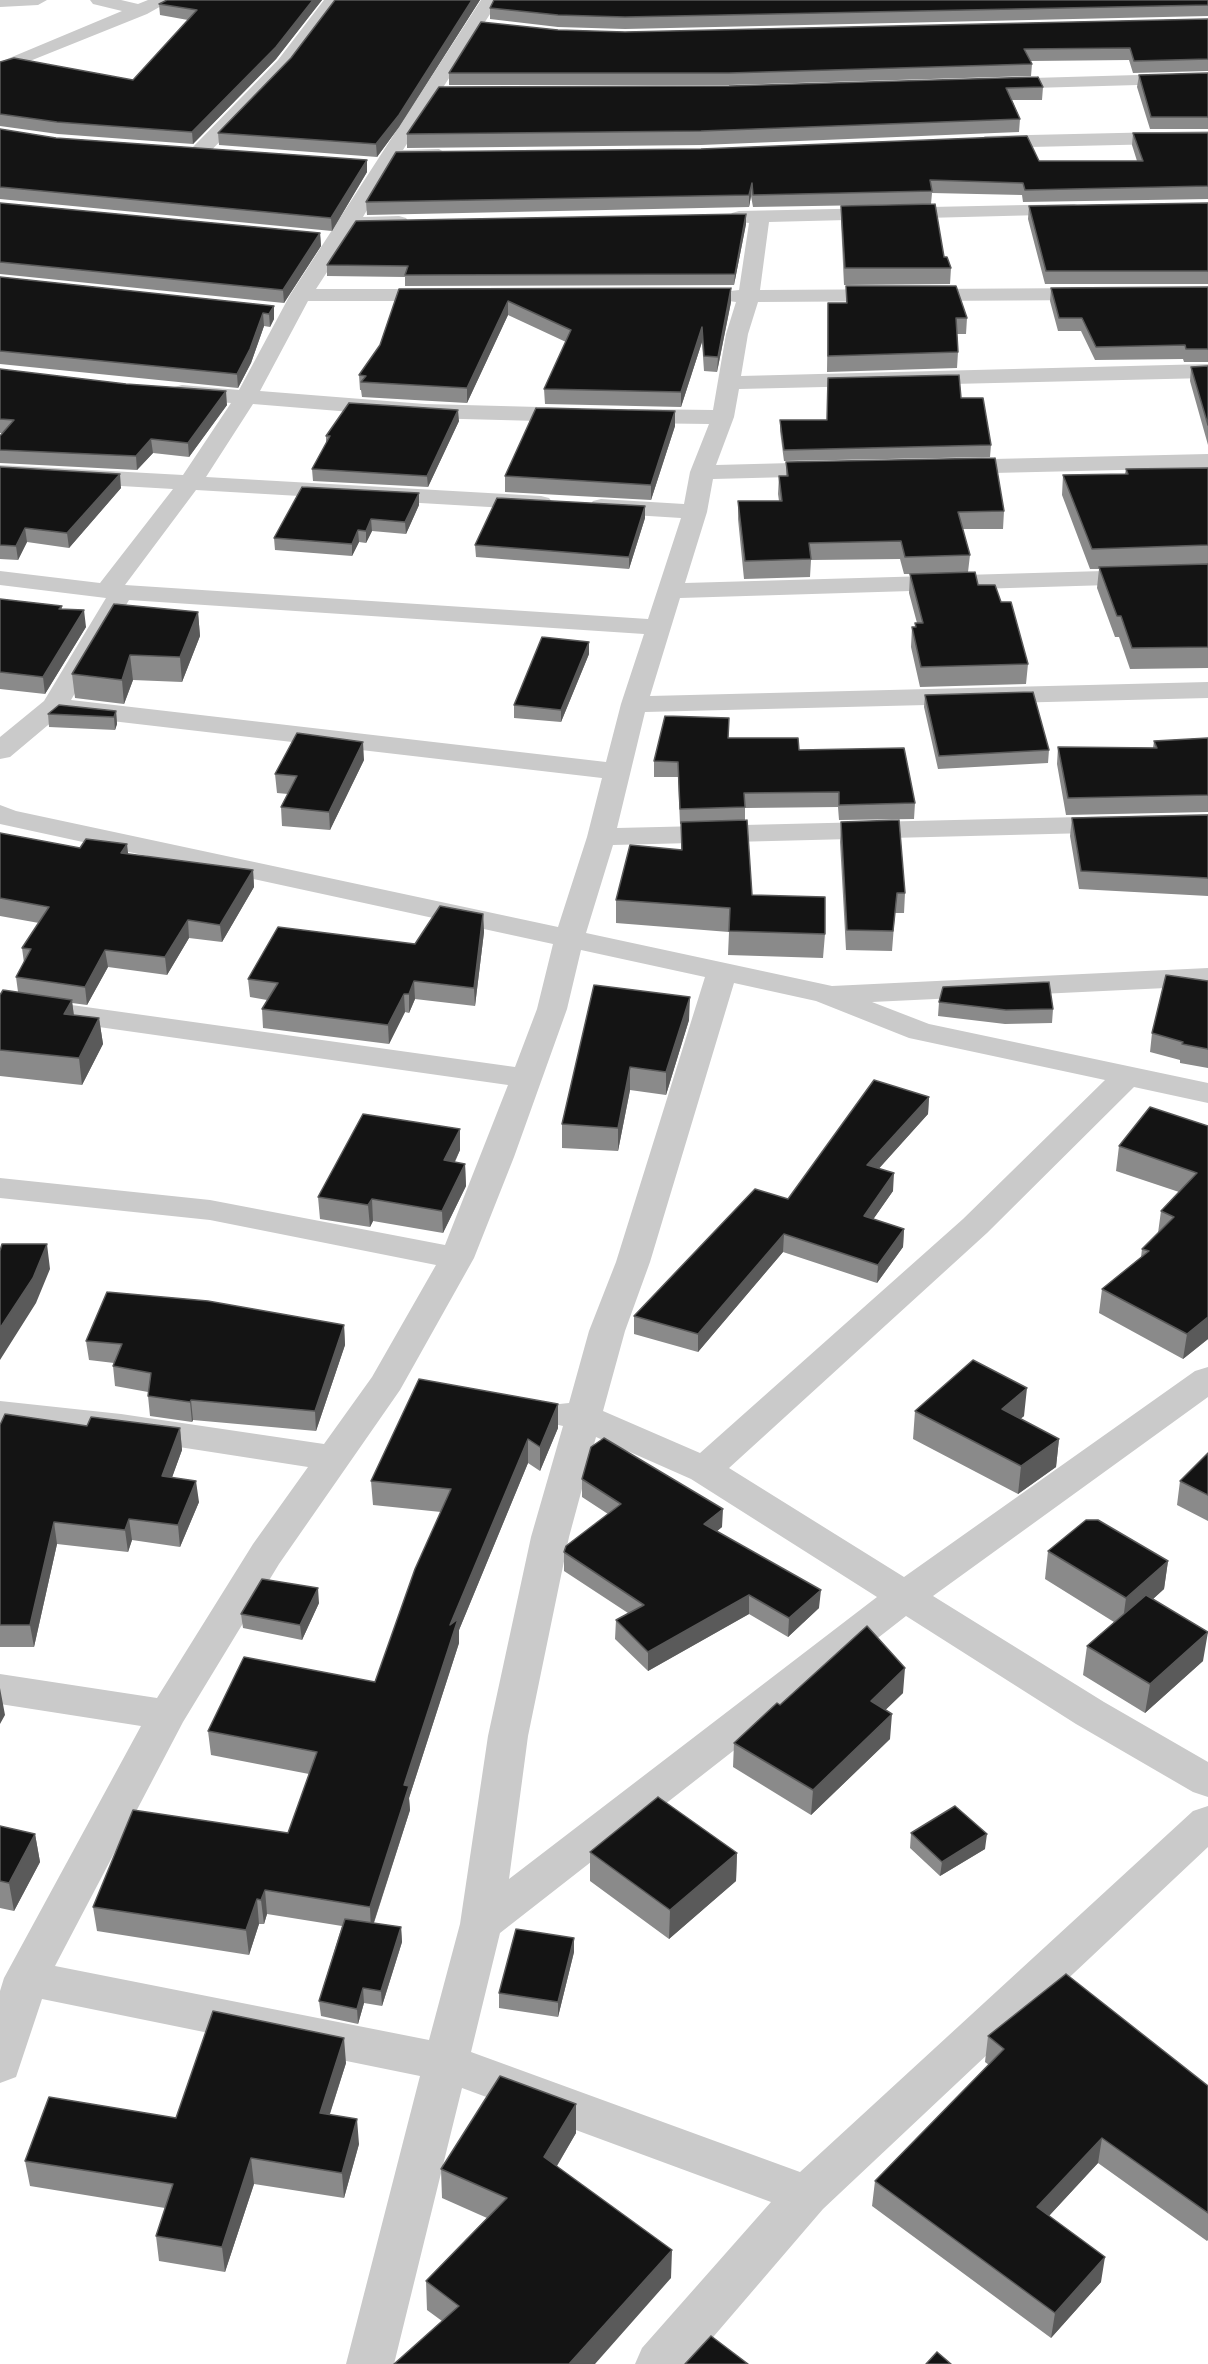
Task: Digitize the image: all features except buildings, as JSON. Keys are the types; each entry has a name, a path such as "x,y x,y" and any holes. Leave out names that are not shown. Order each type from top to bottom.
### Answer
{"street":[{"path":"0,2 38,0"},
{"path":"99,0 141,9"},
{"path":"0,68 163,0"},
{"path":"198,153 284,64 333,0"},
{"path":"0,751 54,706 115,591 246,397 278,342 296,303 386,160 409,130 489,0"},
{"path":"474,25 498,27"},
{"path":"980,84 1208,78"},
{"path":"432,93 456,93"},
{"path":"964,143 1113,137 1208,137"},
{"path":"175,151 222,154"},
{"path":"361,164 457,155"},
{"path":"714,217 1094,209"},
{"path":"0,2064 14,2000 167,1715 266,1554 334,1458 404,1385 457,1258 498,1157 552,1010 569,939 601,837 634,704 668,591 695,512 702,472 723,417 737,334 749,296 760,217"},
{"path":"314,237 342,231 417,222"},
{"path":"714,296 1117,294"},
{"path":"269,310 296,303 466,295"},
{"path":"730,383 1208,371"},
{"path":"163,391 425,411 723,417"},
{"path":"926,467 1208,461"},
{"path":"702,472 855,469"},
{"path":"0,472 695,512"},
{"path":"668,591 1208,575"},
{"path":"0,578 115,591 658,627"},
{"path":"634,704 999,697 1208,690"},
{"path":"54,706 617,772"},
{"path":"0,813 7,818 825,994 920,1031 1129,1074 1208,1093"},
{"path":"601,837 1208,822"},
{"path":"370,2364 480,1924 508,1736 550,1537 607,1331 633,1262 722,972"},
{"path":"825,994 1208,977"},
{"path":"0,1005 526,1078"},
{"path":"704,1470 975,1226 1129,1074"},
{"path":"0,1188 210,1210 457,1258"},
{"path":"480,1924 905,1596 1208,1379"},
{"path":"525,1407 583,1417 704,1470 1090,1713 1208,1781"},
{"path":"0,1413 121,1426 334,1458"},
{"path":"0,1689 167,1715"},
{"path":"659,2364 807,2195 1208,1822"},
{"path":"14,2000 445,2062 807,2195"}]}
